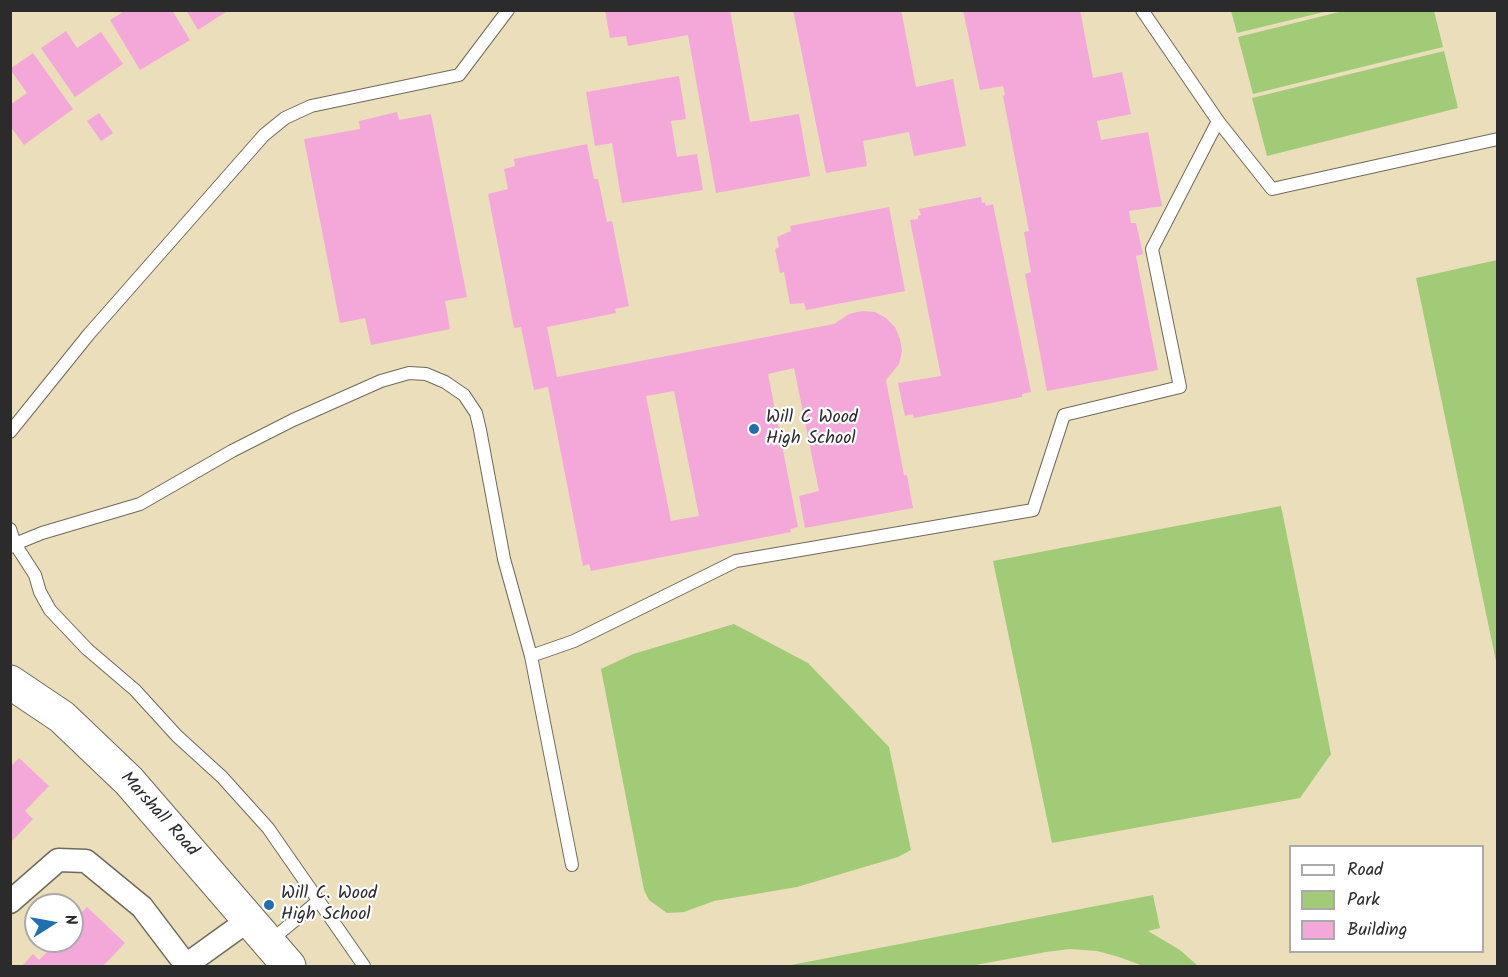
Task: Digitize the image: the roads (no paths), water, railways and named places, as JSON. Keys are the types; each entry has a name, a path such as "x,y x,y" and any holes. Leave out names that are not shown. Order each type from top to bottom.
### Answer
{"street":[{"name":"Marshall Road","path":"10,682 62,717 129,781 289,966"},
{"path":"10,902 58,860 86,861 142,906 186,966 259,930"}],"lane":[{"path":"10,432 89,334 264,135 285,118 311,106 459,75 508,10"},
{"path":"1142,10 1218,121 1272,189 1497,139"},
{"path":"531,656 574,641 736,561 1034,510 1064,415 1180,387 1152,249 1218,121"},
{"path":"13,546 42,533 140,504 232,451 352,393 395,376 409,373 426,374 445,382 465,395 476,413 504,559 531,656 572,865"},
{"path":"10,529 13,546 35,575 40,592 50,610 87,649 135,690 177,736 222,777 268,828 364,966"},
{"path":"259,930 318,901"}],"place":[{"name":"Will C Wood High School","path":"754,429"},
{"name":"Will C. Wood High School","path":"269,905"}]}
